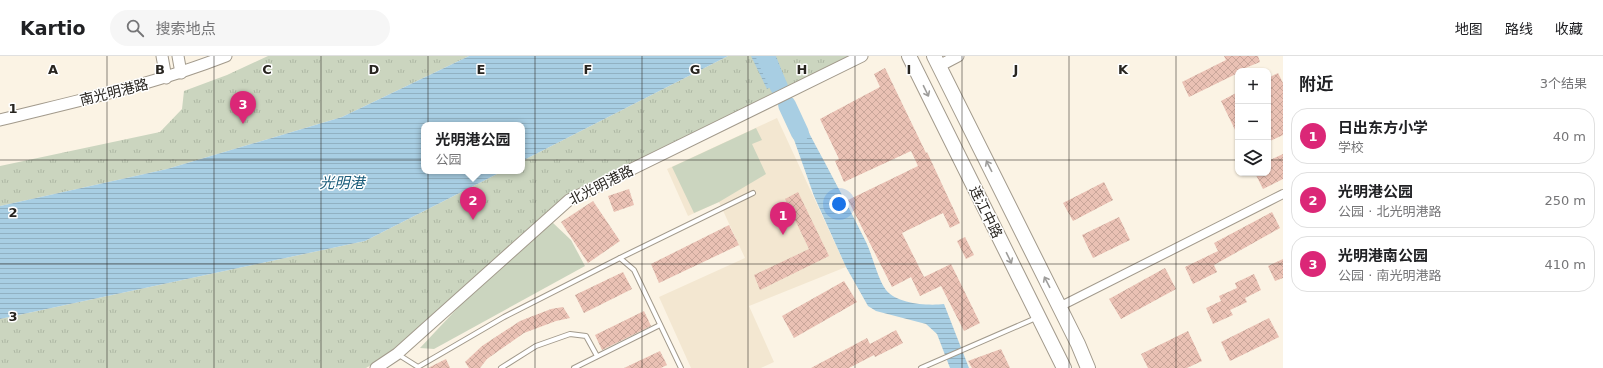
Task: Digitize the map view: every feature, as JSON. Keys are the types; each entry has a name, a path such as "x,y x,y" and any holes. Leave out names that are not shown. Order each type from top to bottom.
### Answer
{"highway":[{"name":"连江中路","path":"909,56 1063,368"},
{"name":"连江中路","path":"937,61 1078,344 1088,368"}],"street":[{"path":"162,56 166,78"},
{"path":"178,56 181,73"},
{"name":"南光明港路","path":"0,120 166,78 226,56"},
{"name":"北光明港路","path":"376,368 397,354 569,200 862,56"},
{"path":"937,61 958,56"},
{"path":"1059,307 1283,194"},
{"path":"1078,344 1095,368"}],"lane":[{"path":"397,354 418,367 504,317 753,193"},
{"path":"620,258 634,270 680,367 674,368"},
{"path":"921,368 968,349 1038,317"},
{"path":"574,368 660,325"},
{"path":"501,368 536,346 570,334 586,336 598,356"}],"shaded area":[{"path":"777,118 846,267 749,306 774,362 761,368 691,368 659,297 745,258 719,202 688,216 667,169"}],"green space":[{"path":"268,56 469,56 342,117 167,169 0,206 0,166 160,132 182,109 184,91 227,75"},
{"path":"728,56 849,56 563,199 387,356 366,368 0,368 0,319 365,241 497,174 525,174 525,159"},
{"path":"756,128 762,140 752,144 766,174 719,202 694,213 672,167"},
{"path":"552,222 571,240 585,266 434,349 420,348 466,299"}],"water":[{"name":"光明港","path":"469,56 728,56 525,159 525,122 421,122 421,174 497,174 365,241 0,319 0,206 167,169 342,117"},
{"path":"751,56 776,56 785,79 767,89"},
{"path":"790,112 799,114 866,242 883,286 891,295 905,301 930,305 944,304 969,368 950,368 937,334 926,324 876,311 868,306 846,267 814,196 787,120"}],"building":[{"path":"1224,56 1258,56 1260,62 1245,68 1235,68 1235,74 1189,97 1182,82 1226,60"},
{"path":"885,68 926,153 927,152 960,223 950,228 943,213 902,233 924,277 951,264 980,323 964,331 941,286 920,296 911,277 892,287 848,200 918,166 911,151 844,182 835,161 839,159 820,119 880,87 874,74"},
{"path":"1278,73 1283,83 1283,135 1271,141 1271,104 1271,76"},
{"path":"1235,94 1235,130 1221,101"},
{"path":"1283,154 1283,179 1263,189 1256,176 1271,176 1271,160"},
{"path":"1104,182 1113,200 1073,221 1063,203"},
{"path":"629,189 634,205 614,212 608,196"},
{"path":"798,192 829,256 760,290 754,275 809,249 785,199"},
{"path":"593,201 620,241 588,263 561,222"},
{"path":"1272,212 1280,228 1214,265 1217,272 1193,284 1185,267 1218,251 1214,243"},
{"path":"1119,217 1130,240 1093,258 1082,235"},
{"path":"729,225 739,245 659,283 651,264"},
{"path":"965,237 974,255 966,259 957,241"},
{"path":"1283,259 1283,278 1275,281 1268,266"},
{"path":"1165,268 1176,289 1121,319 1109,299"},
{"path":"623,272 632,289 584,313 575,295"},
{"path":"1254,274 1261,290 1245,298 1247,302 1230,310 1233,315 1213,324 1206,308 1221,301 1219,296 1237,288 1235,283"},
{"path":"844,281 857,302 794,338 782,316"},
{"path":"563,307 570,318 556,321 524,333 487,359 480,368 469,368 465,362 482,346 520,321 551,309"},
{"path":"644,311 651,326 602,350 595,335"},
{"path":"1269,318 1279,337 1230,361 1221,342"},
{"path":"896,330 903,343 875,357 874,355 849,368 811,368 867,338 870,344"},
{"path":"1188,331 1202,361 1187,368 1148,368 1141,354"},
{"path":"1001,349 1010,368 972,368 968,361"},
{"path":"660,351 667,365 661,368 624,368"},
{"path":"446,359 450,368 428,368"}],"waterway":[{"path":"765,56 779,87"},
{"path":"787,105 800,133"}],"place":[{"name":"光明港南公园","path":"243,124"},
{"name":"光明港公园","path":"473,220"},
{"name":"日出东方小学","path":"783,235"}]}
